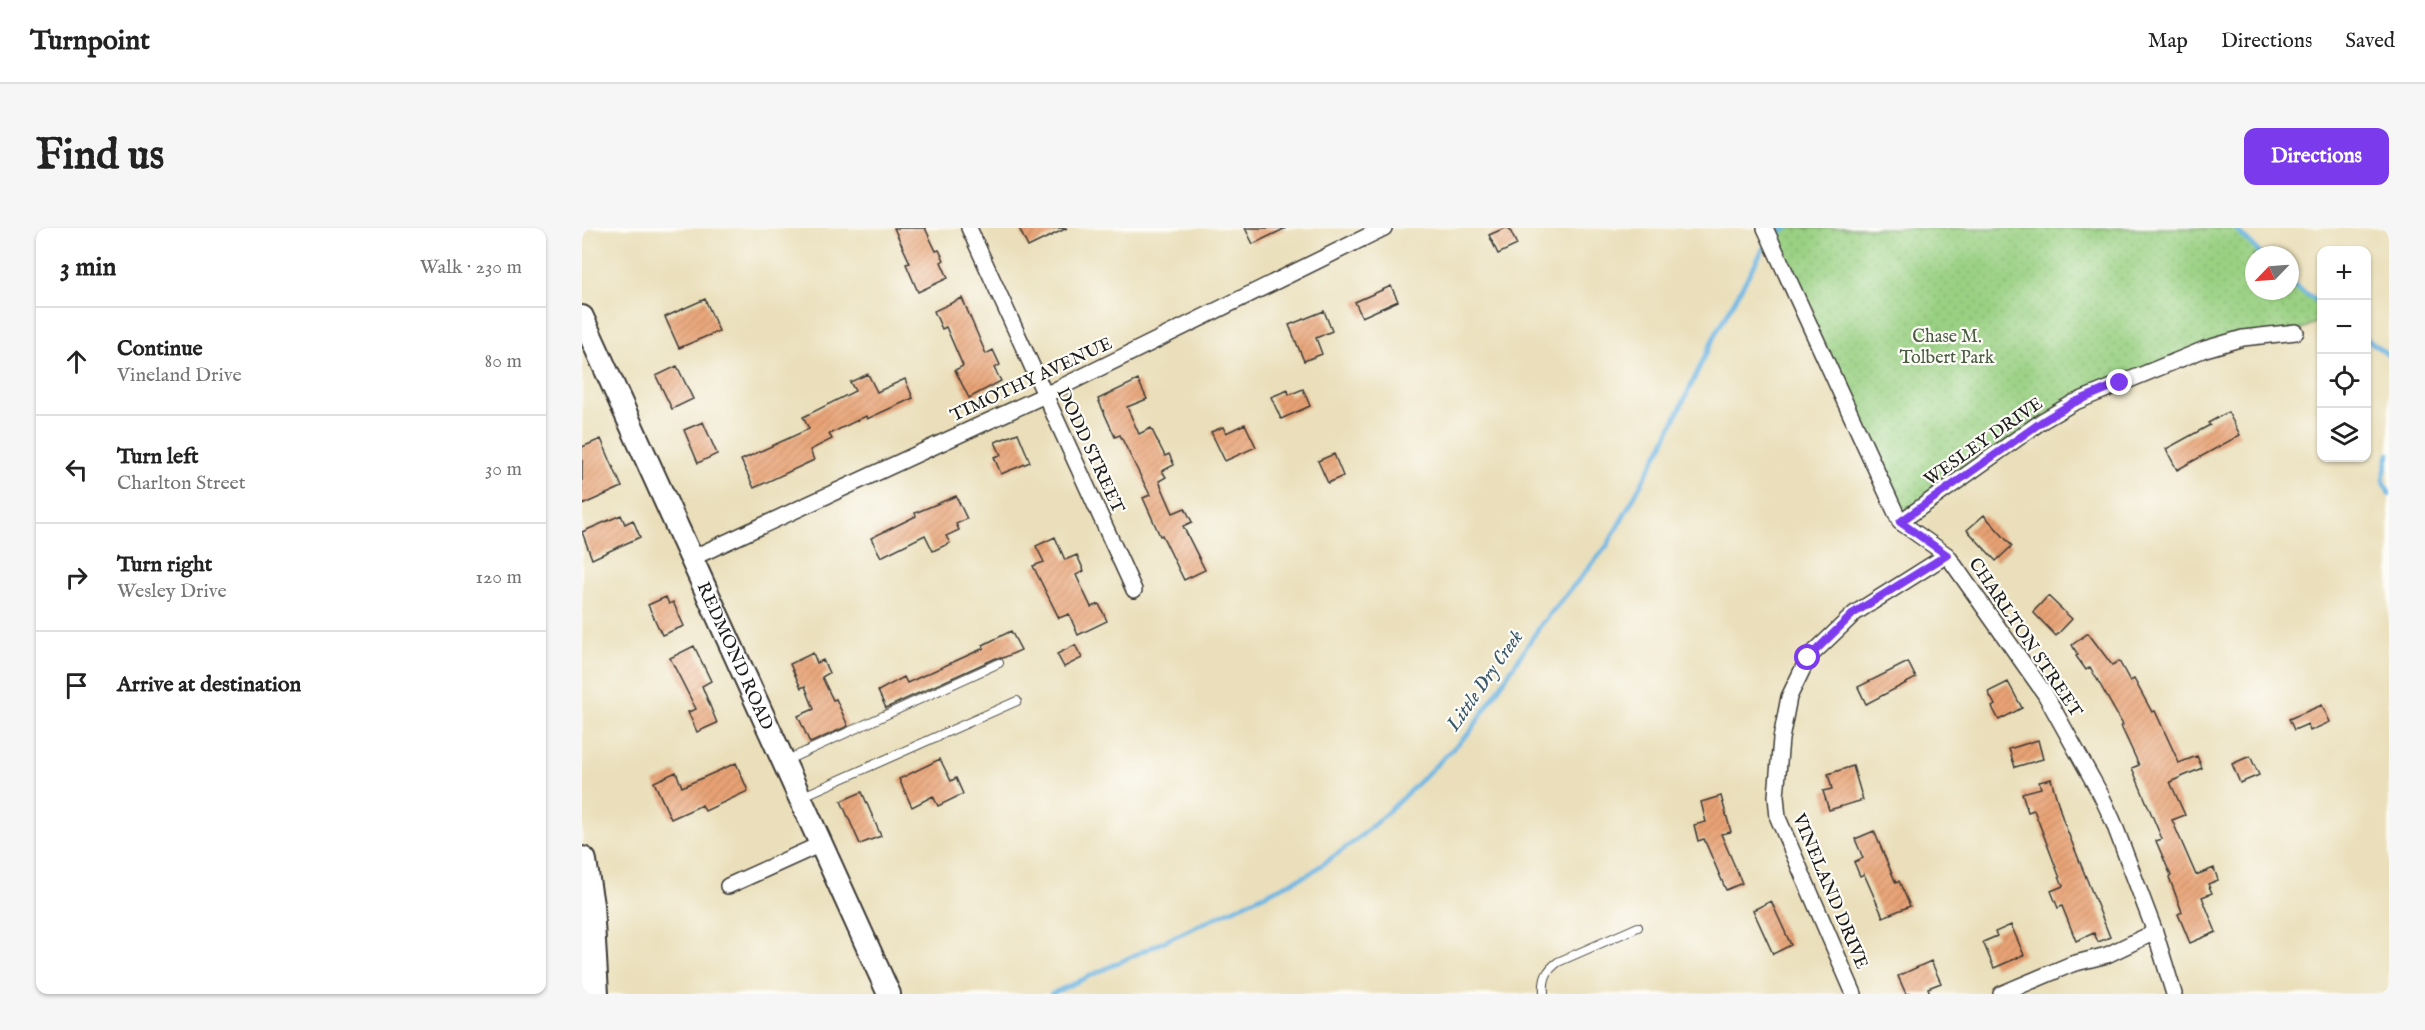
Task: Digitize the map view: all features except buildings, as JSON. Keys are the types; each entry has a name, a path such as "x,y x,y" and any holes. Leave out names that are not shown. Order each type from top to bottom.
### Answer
{"highway":[{"path":"582,861 589,905 594,994"}],"street":[{"name":"DODD STREET","path":"969,228 1134,590"},
{"name":"TIMOTHY AVENUE","path":"692,558 1045,395 1384,228"},
{"path":"1765,228 1900,522"},
{"name":"REDMOND ROAD","path":"582,317 889,994"},
{"name":"WESLEY DRIVE","path":"1900,522 2043,421 2073,403 2205,349 2243,338 2296,332"},
{"name":"CHARLTON STREET","path":"1900,522 1947,555 2045,694 2113,821 2155,932 2174,994"},
{"name":"VINELAND DRIVE","path":"1854,994 1778,818 1776,796 1781,739 1789,697 1808,658 1854,613 1947,555"},
{"path":"728,886 821,844"},
{"path":"2001,994 2072,964 2107,955 2155,932"}],"lane":[{"path":"784,762 999,663"},
{"path":"800,798 1017,701"},
{"path":"1544,994 1547,970 1558,962 1638,927"}],"green space":[{"name":"Chase M. Tolbert Park","path":"1765,228 2235,228 2253,246 2245,246 2245,300 2299,300 2299,289 2317,301 2317,322 2296,332 2243,338 2073,403 1900,522"}],"waterway":[{"name":"Little Dry Creek","path":"1772,236 1788,228"},
{"path":"2235,228 2253,246"},
{"name":"Little Dry Creek","path":"1051,994 1309,874 1355,841 1470,732 1540,626 1607,546 1663,444 1714,337 1767,242"},
{"path":"2299,289 2317,301"},
{"path":"2371,342 2389,356"},
{"path":"2389,454 2383,479 2389,494"}],"route":[{"path":"1808,658 1854,613 1947,555 1900,522 2043,421 2073,403 2120,383"}]}
